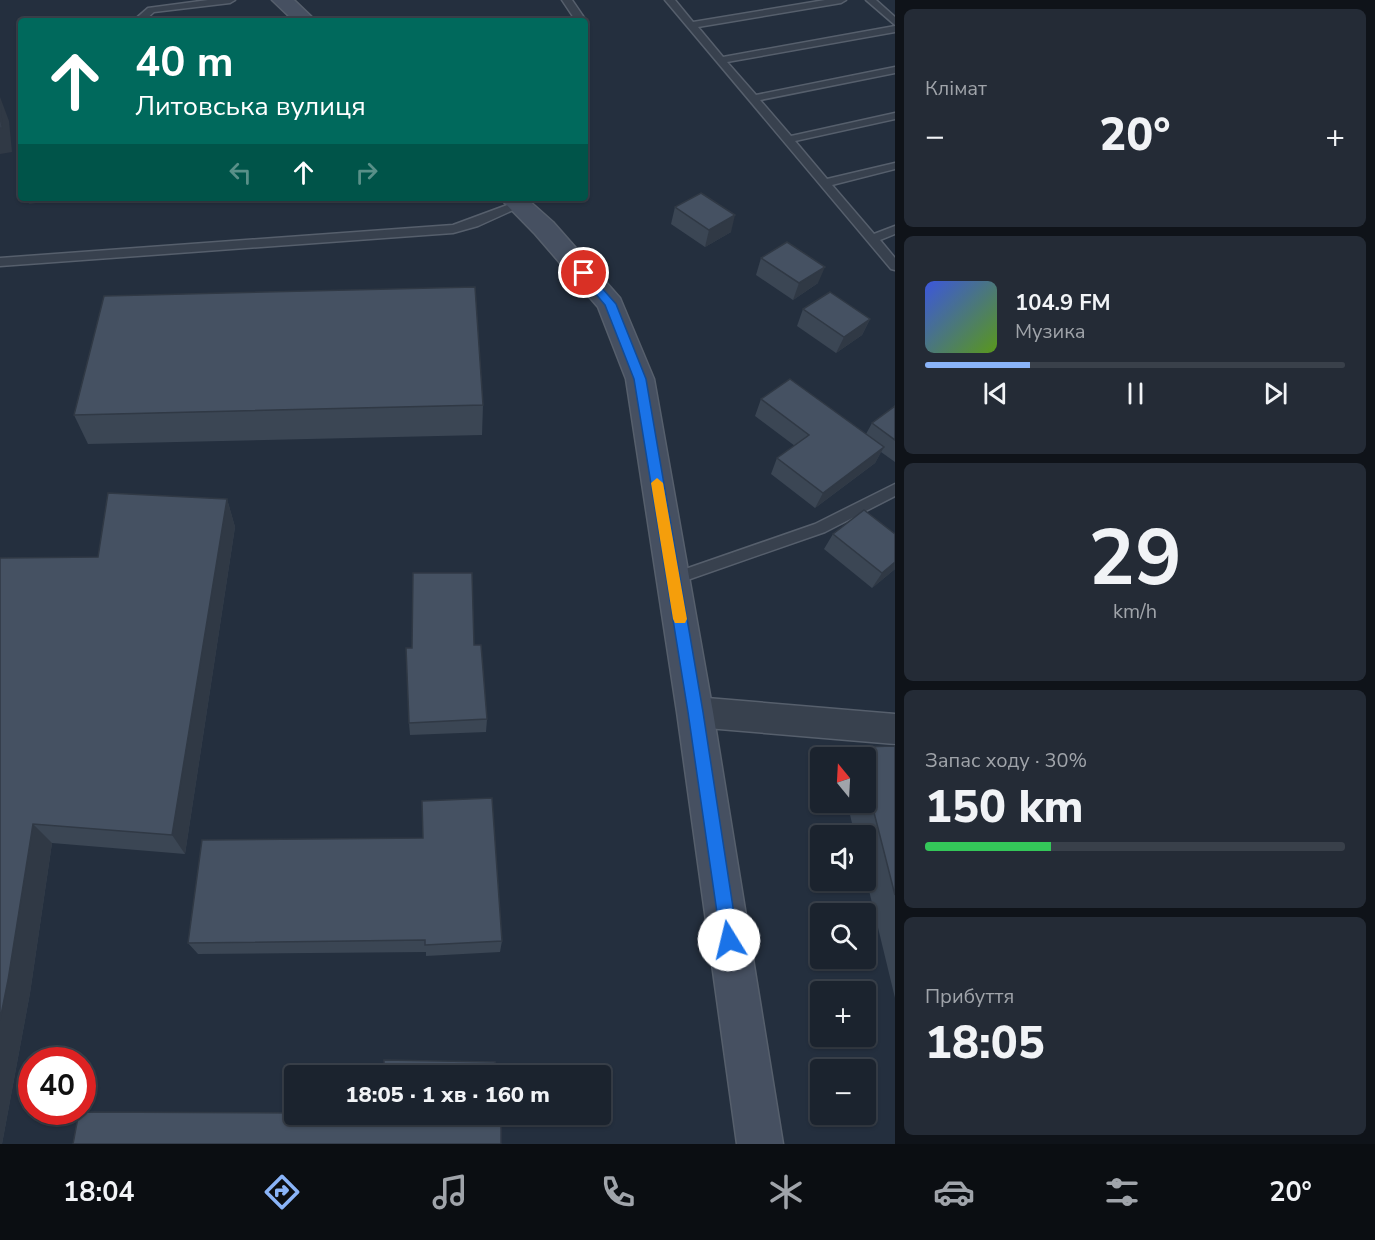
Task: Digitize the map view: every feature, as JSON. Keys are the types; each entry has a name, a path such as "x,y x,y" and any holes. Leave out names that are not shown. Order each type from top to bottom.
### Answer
{"street":[{"path":"282,0 303,18"},
{"path":"515,201 544,228 610,304 640,379 695,712 760,1144"},
{"path":"695,712 895,729"}],"lane":[{"path":"144,0 151,10"},
{"path":"142,18 151,10 230,0"},
{"path":"567,0 579,18"},
{"path":"670,0 895,266"},
{"path":"691,25 842,0"},
{"path":"871,0 895,22"},
{"path":"721,60 895,29"},
{"path":"753,99 895,70"},
{"path":"788,140 895,116"},
{"path":"825,183 895,166"},
{"path":"0,262 453,228 474,223 515,201"},
{"path":"872,239 895,230"},
{"path":"673,579 820,528 895,490"}],"building":[{"path":"0,100 2,128 0,128"},
{"path":"701,193 735,215 709,230 675,207"},
{"path":"787,242 825,267 799,283 761,258"},
{"path":"475,287 483,405 74,415 104,296"},
{"path":"830,292 870,319 844,337 803,309"},
{"path":"790,379 884,447 823,493 777,458 809,435 761,399"},
{"path":"895,406 895,440 872,423"},
{"path":"108,493 227,499 172,835 33,824 0,1020 0,558 98,557"},
{"path":"864,510 895,534 895,562 882,573 833,534"},
{"path":"413,573 472,573 474,645 481,645 487,719 409,723 406,648 412,648"},
{"path":"895,746 895,895 874,813 876,813 876,747 857,747"},
{"path":"492,798 502,941 425,945 425,940 188,943 202,840 423,838 422,801"},
{"path":"384,1060 495,1062 495,1065 384,1065"},
{"path":"96,1112 284,1113 284,1125 501,1125 501,1144 73,1144 77,1125 96,1125"}],"slow traffic":[{"path":"657,483 680,619"}],"route":[{"path":"584,273 610,304 640,379 695,712 729,940"}]}
